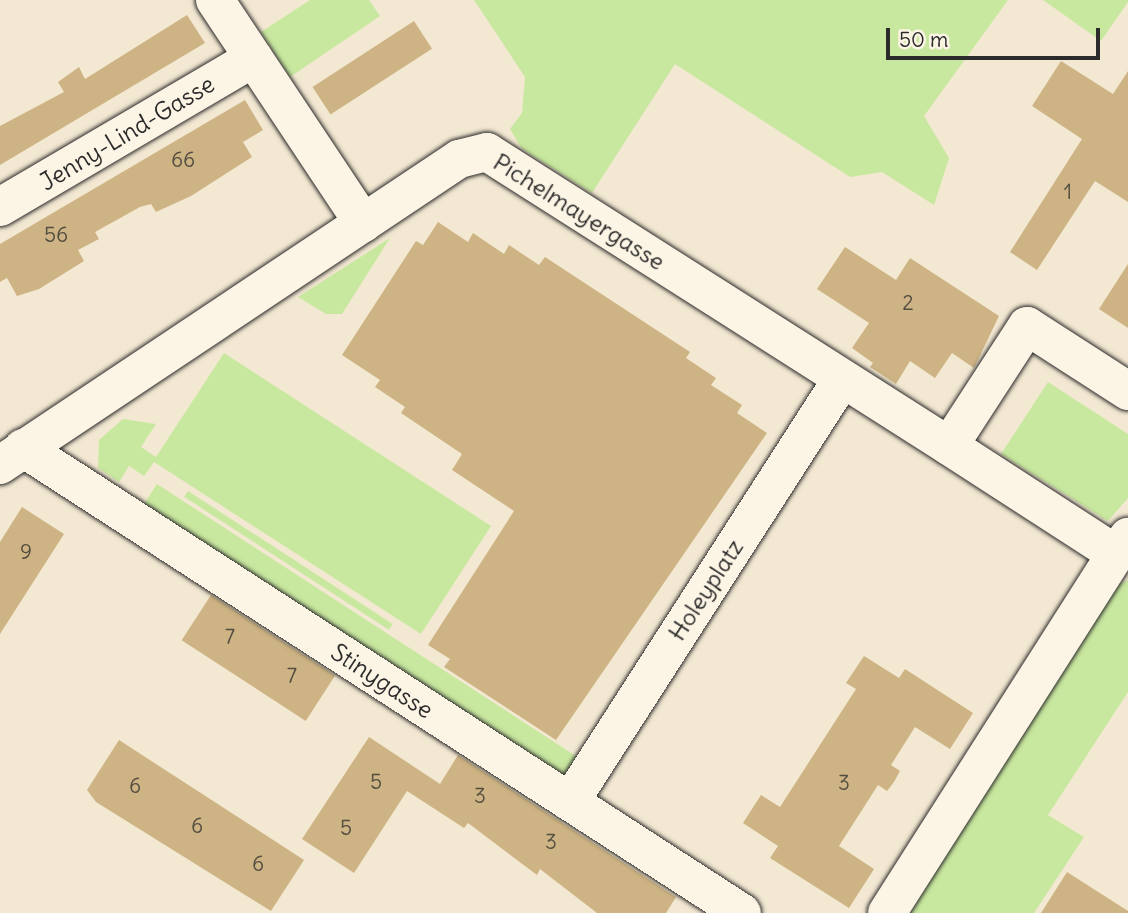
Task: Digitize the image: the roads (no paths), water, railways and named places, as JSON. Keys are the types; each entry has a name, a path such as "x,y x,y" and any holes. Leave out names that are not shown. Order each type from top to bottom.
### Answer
{"street":[{"path":"215,0 363,223"},
{"name":"Jenny-Lind-Gasse","path":"0,207 254,58"},
{"name":"Pichelmayergasse","path":"12,456 459,159 487,152 949,446"},
{"path":"887,913 1122,546 949,446 1027,326 1128,391"},
{"name":"Holeyplatz","path":"570,802 842,379"},
{"name":"Stinygasse","path":"12,456 570,802 742,913"}]}
